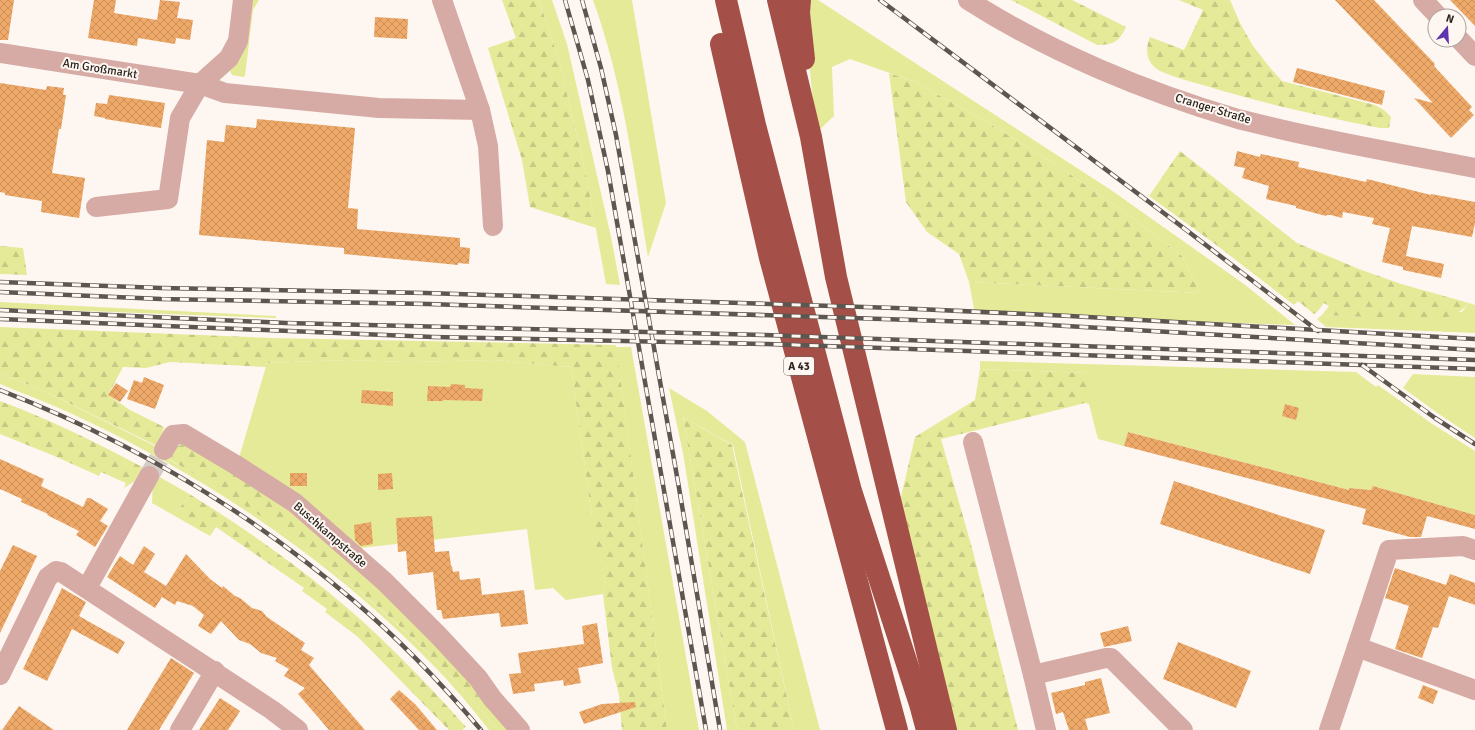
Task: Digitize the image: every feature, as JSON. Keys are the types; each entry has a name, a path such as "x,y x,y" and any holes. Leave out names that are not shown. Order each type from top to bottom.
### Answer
{"highway":[{"name":"A 43","path":"711,0 770,258 897,730"},
{"name":"A 43","path":"726,0 757,133 850,491 920,704 927,730"},
{"path":"778,0 811,137 836,277 946,730"},
{"path":"800,0 799,13 811,137"}],"street":[{"path":"96,208 168,199 180,118 200,84 229,58 238,42 243,0"},
{"path":"442,0 480,110 488,146 492,226"},
{"name":"Cranger Straße","path":"968,0 1006,23 1088,64 1180,100 1239,119 1323,139 1475,168"},
{"path":"1423,0 1430,8"},
{"path":"1467,48 1475,56"},
{"name":"Am Großmarkt","path":"0,53 200,84 224,93 379,108 480,110"},
{"name":"Buschkampstraße","path":"164,450 173,435 184,434 236,465 295,504 384,582 439,636 478,678 492,698 520,730"},
{"path":"973,442 1046,730"},
{"path":"87,588 149,476"},
{"path":"1329,730 1389,550 1463,546 1475,550"},
{"path":"0,675 48,577 56,571 61,572 87,588 215,671 272,710 298,730"},
{"path":"1357,647 1475,690"},
{"path":"1032,675 1111,658 1183,730"},
{"path":"180,730 215,671"},
{"path":"927,730 937,694"}],"green space":[{"path":"248,0 259,0 253,10 245,76 243,77 232,75 229,69"},
{"path":"502,0 539,0 559,60 586,174 596,228 530,207 522,160 488,48 516,38"},
{"path":"539,0 552,0 567,44 611,237 620,285 606,284 586,174 559,60"},
{"path":"593,0 632,0 666,203 648,257 620,95"},
{"path":"808,0 818,0 1111,190 1244,284 1295,325 975,314 969,282 1201,293 1182,256 1123,211 1055,164 980,118 915,82 850,59 832,67 834,116 816,133 810,71"},
{"path":"1011,0 1072,0 1126,27 1121,36 1115,42 1097,45"},
{"path":"1179,0 1230,0 1241,25 1253,46 1282,81 1375,105 1384,110 1391,117 1389,128 1380,128 1313,114 1225,92 1166,74 1157,69 1153,66 1149,59 1147,50 1150,37 1184,50 1203,10"},
{"path":"889,73 915,82 980,118 1055,164 1123,211 1182,256 1201,293 969,282 959,254 927,232 906,202"},
{"path":"1180,151 1297,243 1359,269 1401,284 1469,303 1453,315 1434,320 1322,315 1329,306 1324,303 1314,314 1298,301 1294,305 1215,244 1149,196"},
{"path":"0,246 23,248 27,275 0,274"},
{"path":"0,302 276,316 276,318 0,308"},
{"path":"1469,303 1475,305 1475,333 1326,327 1317,319 1322,315 1370,317 1462,312"},
{"path":"0,327 272,338 616,345 667,730 622,730 619,695 612,668 603,594 605,585 599,551 592,538 592,517 571,367 492,360 411,362 346,360 267,363 266,367 170,362 146,368 123,367 108,395 130,410 164,427 159,447 38,388 0,374"},
{"path":"616,347 631,347 699,730 667,730"},
{"path":"346,360 411,362 492,360 571,367 592,517 592,538 599,550 605,585 603,594 566,600 553,588 535,590 527,529 352,549 238,461 267,363"},
{"path":"980,361 1356,372 1376,387 1378,385 1431,423 1475,451 1475,515 1373,486 1371,490 1350,488 1349,490 1128,432 1124,446 1098,439 1089,404 1089,373 980,369"},
{"path":"980,369 1089,373 1089,404 1085,403 941,439 972,548 1018,730 952,730 899,505 915,437 975,400"},
{"path":"0,374 38,388 155,446 169,460 197,475 263,517 327,564 388,616 445,671 498,730 489,730 431,663 354,591 270,527 180,470 134,445 66,411 0,384"},
{"path":"1413,374 1475,377 1475,438 1403,388"},
{"path":"669,388 707,411 745,442 820,730 794,730 733,445 683,417 737,730 727,730 683,453"},
{"path":"0,401 72,431 142,467 135,481 124,488 126,483 101,472 99,476 0,434"},
{"path":"683,417 732,445 794,730 737,730"},
{"path":"186,442 293,508 396,597 514,730 498,730 463,690 425,651 386,613 344,578 256,513 165,457 168,452"},
{"path":"142,467 191,495 173,515 152,503 153,478 145,474 135,481"},
{"path":"191,495 226,517 277,553 311,578 346,607 400,656 466,727 462,730 449,730 358,637 325,612 327,609 302,591 304,588 216,527 210,536 173,515"}],"building":[{"path":"0,0 14,0 8,40 0,40"},
{"path":"94,0 116,0 114,13 157,20 160,0 180,2 177,18 193,20 190,40 176,38 175,44 138,38 137,46 88,38"},
{"path":"1335,0 1374,0 1435,64 1434,66 1472,107 1469,110 1474,115 1451,138 1414,98 1433,103"},
{"path":"1450,0 1475,0 1475,26 1467,18 1467,8 1458,8"},
{"path":"375,17 408,19 407,39 374,37"},
{"path":"1297,68 1385,91 1382,105 1293,82"},
{"path":"0,83 46,90 47,86 64,88 63,95 66,95 52,173 85,178 79,218 41,212 42,201 5,195 5,193 0,192"},
{"path":"109,95 165,103 161,128 94,116 96,103 107,104"},
{"path":"257,119 355,128 348,208 358,209 357,229 460,238 460,247 470,248 469,264 458,263 458,265 344,254 344,248 199,235 207,140 224,142 226,125 256,128"},
{"path":"1237,151 1260,157 1261,154 1299,162 1298,167 1366,182 1367,179 1431,195 1475,202 1475,223 1472,237 1412,226 1406,256 1444,264 1441,278 1403,270 1403,267 1382,262 1390,228 1372,224 1374,218 1343,212 1342,218 1331,215 1326,216 1296,208 1296,206 1266,199 1269,186 1242,178 1245,168 1234,166"},
{"path":"144,377 164,385 155,409 127,399 134,380 142,383"},
{"path":"116,383 128,391 120,402 108,395"},
{"path":"451,384 465,385 465,388 483,389 482,401 427,401 428,386 450,387"},
{"path":"362,390 393,392 393,406 361,403"},
{"path":"1285,404 1299,408 1296,420 1282,416"},
{"path":"1128,432 1349,490 1349,488 1371,490 1373,486 1475,515 1475,529 1427,516 1421,537 1410,537 1362,524 1366,509 1124,446"},
{"path":"0,459 44,479 41,486 83,507 87,498 90,498 108,509 100,521 108,526 95,547 76,535 79,531 47,515 48,514 21,502 22,499 0,489"},
{"path":"290,473 307,473 307,486 290,486"},
{"path":"392,473 393,489 378,490 378,474"},
{"path":"1174,481 1325,530 1310,574 1160,524"},
{"path":"432,516 435,552 449,551 453,572 459,571 460,580 480,578 482,595 524,590 528,624 501,627 499,613 443,619 441,610 437,610 433,572 408,575 406,551 398,552 396,518"},
{"path":"371,522 373,544 361,546 355,540 354,525"},
{"path":"13,545 37,556 0,633 0,571"},
{"path":"144,546 155,554 144,572 166,586 186,554 210,579 222,588 223,586 252,608 262,611 267,617 305,643 301,650 314,658 309,665 365,730 329,730 298,694 305,688 284,676 289,669 275,661 277,658 261,653 250,644 239,640 221,621 211,634 198,626 204,615 193,606 177,601 175,605 162,597 155,608 107,577 120,556 133,565"},
{"path":"1395,568 1446,585 1450,574 1475,583 1475,605 1449,596 1438,628 1433,627 1422,658 1395,649 1409,606 1385,598"},
{"path":"62,588 86,602 79,616 125,642 118,654 72,629 47,681 23,669"},
{"path":"597,623 603,663 578,668 581,683 564,686 563,680 534,684 535,691 513,694 509,674 521,673 518,653 584,644 582,626"},
{"path":"1128,626 1132,641 1104,647 1100,633"},
{"path":"1178,642 1251,671 1236,708 1163,679"},
{"path":"171,658 194,673 172,709 159,730 127,730"},
{"path":"1101,678 1110,713 1085,719 1088,730 1069,730 1063,712 1056,714 1051,693 1085,685 1085,682"},
{"path":"1423,685 1438,691 1433,704 1418,698"},
{"path":"399,690 415,704 437,730 419,730 390,699"},
{"path":"220,698 240,711 228,730 199,730"},
{"path":"635,702 636,707 584,724 579,712 602,704"},
{"path":"19,706 54,730 2,730"}],"tunnel":[{"path":"149,476 164,450"}],"railway":[{"path":"565,0 588,80 608,171 706,730"},
{"path":"582,0 601,68 616,135 678,482 720,730"},
{"path":"880,0 1318,331"},
{"path":"0,282 161,288 426,293 895,308 1070,316 1475,339"},
{"path":"0,292 161,299 428,304 1032,324 1475,350"},
{"path":"0,310 286,323 765,335 1475,360"},
{"path":"0,319 433,337 767,344 1475,369"},
{"path":"1362,365 1435,418 1475,444"},
{"path":"0,390 95,431 141,455 186,480 273,537 314,568 388,631 436,679 481,730"}]}
